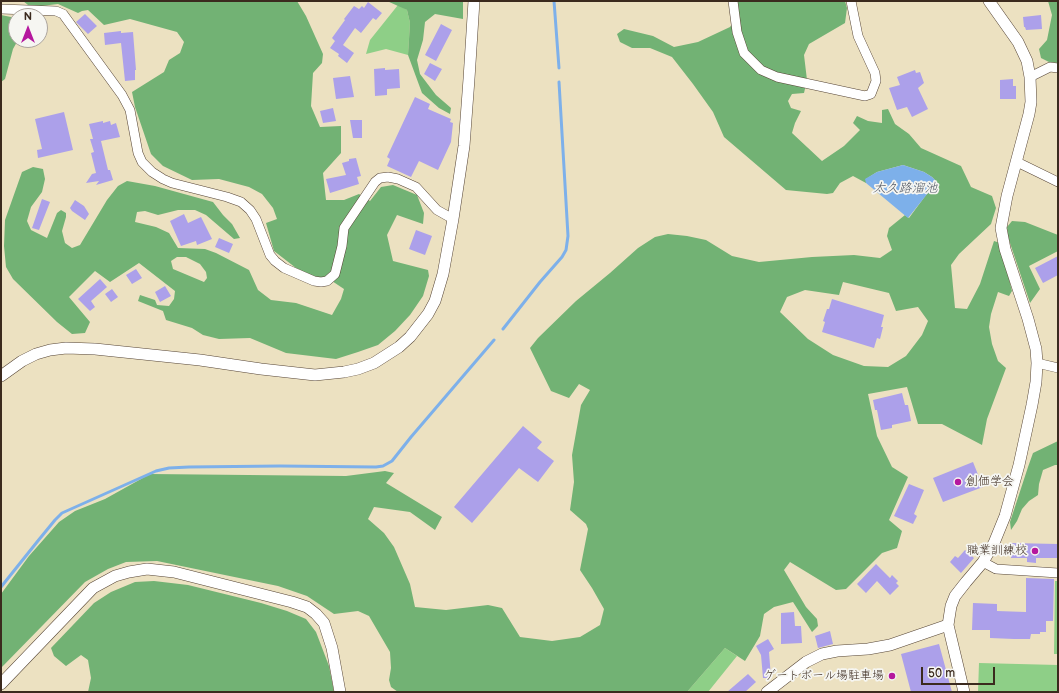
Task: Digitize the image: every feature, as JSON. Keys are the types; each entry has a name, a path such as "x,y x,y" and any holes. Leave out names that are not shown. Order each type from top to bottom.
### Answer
{"street":[{"path":"1,376 22,361 36,354 58,349 80,347 315,375 358,369 374,363 399,347 410,337 428,314 440,284 453,219 464,146 474,1"},
{"path":"733,1 737,32 744,53 761,70 777,77 865,96 871,94 876,81 875,73 858,36 851,1"},
{"path":"964,692 948,625 951,606 955,596 983,562 994,543 1005,516 1019,465 1032,405 1036,382 1037,363 1036,348 1005,249 1001,228 1007,196 1029,114 1031,102 1030,77 1027,61 1018,42 989,1"},
{"path":"1,9 48,10 63,14 122,95 130,110 138,153 142,162 152,172 172,183 241,202 250,210 256,219 270,254 275,261 284,268 314,281 321,282 327,281 335,274 344,228 380,178 398,178 416,187 437,210 453,219"},
{"path":"1030,77 1050,67 1058,68"},
{"path":"1017,162 1058,182"},
{"path":"1037,363 1058,368"},
{"path":"983,562 996,569 1058,573"},
{"path":"1,684 93,588 116,576 147,569 174,572 307,607 324,623 332,648 340,692"},
{"path":"767,692 806,662 822,654 890,645 948,625"}],"green space":[{"path":"23,1 297,1 306,16 323,54 322,63 313,73 311,106 320,127 341,126 341,153 323,173 326,200 344,200 359,194 370,201 381,187 393,185 417,195 424,213 423,224 397,215 387,235 393,261 428,270 429,276 423,296 410,315 395,331 378,345 336,359 286,353 250,338 219,339 203,335 192,328 166,320 163,311 138,301 140,295 155,300 157,305 169,306 174,299 175,291 139,263 110,282 95,271 69,297 90,322 85,333 72,334 57,322 13,279 6,267 4,246 5,220 22,172 33,167 43,169 45,179 42,192 31,207 27,221 31,230 47,238 57,213 61,210 66,213 62,231 65,243 72,248 80,245 107,200 118,186 127,181 155,186 213,202 232,224 240,238 234,239 206,215 195,210 178,210 158,215 145,211 137,212 135,222 156,227 169,233 178,248 205,249 249,270 258,290 271,300 296,303 332,315 341,299 344,289 326,277 317,278 296,268 274,251 266,223 277,219 273,208 262,194 249,187 219,179 192,180 163,166 151,154 135,107 132,92 164,72 169,60 180,53 184,42 177,32 130,19 104,25 88,10 78,13 58,4 41,6 28,5","holes":["177,257 186,257 200,264 206,272 207,278 204,282 173,269 171,261"]},
{"path":"387,1 463,1 463,19 435,14 425,22 423,40 417,60 420,74 436,95 451,108 450,114 439,108 422,93 408,55 410,23 407,10"},
{"path":"736,1 845,1 847,8 845,23 809,44 804,55 807,80 804,93 792,94 788,101 791,108 801,111 792,133 822,161 844,146 860,130 853,123 857,116 868,121 882,123 882,110 888,109 895,124 909,134 921,148 961,166 971,187 992,196 996,208 991,224 959,254 951,265 955,308 967,309 980,284 994,241 1000,243 1012,291 1009,296 998,292 991,314 989,327 992,344 998,361 1006,368 987,419 982,445 942,424 918,424 907,387 868,394 877,436 892,467 908,477 889,520 902,531 897,548 882,553 846,589 836,590 790,562 784,570 806,607 817,619 818,626 812,632 793,602 774,607 764,614 760,636 745,661 725,648 687,692 398,692 391,687 389,680 391,668 390,652 369,616 358,611 334,614 307,596 278,586 157,561 126,562 108,569 85,582 1,668 1,594 29,556 59,522 75,511 105,499 150,474 346,476 385,471 394,473 386,483 442,517 435,530 410,512 374,507 368,519 384,533 394,547 410,584 415,607 446,610 488,605 502,608 520,637 552,641 580,637 600,625 604,609 580,570 588,529 586,524 570,510 574,482 572,455 581,405 590,390 579,384 569,398 551,391 530,348 538,338 576,301 638,248 655,237 668,234 706,240 732,256 759,262 854,255 880,258 892,250 887,236 889,228 905,215 909,218 934,184 935,180 924,172 903,165 877,172 866,179 866,183 853,176 840,183 833,193 827,194 786,190 724,137 713,112 672,57 650,48 632,48 620,42 617,34 624,29 653,36 674,47 698,42 730,27 738,15","holes":["843,282 889,293 896,311 918,307 928,321 922,335 906,356 888,367 864,366 833,355 808,339 780,312 787,297 805,290 839,295"]},
{"path":"1048,1 1058,1 1058,63 1049,62 1041,58 1039,49 1047,40 1052,15"},
{"path":"398,5 407,10 410,23 408,55 386,49 366,54 370,40"},
{"path":"1,15 8,16 8,48 14,48 5,79 1,82"},
{"path":"1012,221 1025,222 1058,235 1058,251 1029,266 1040,289 1030,303 1008,237 1007,227"},
{"path":"1058,441 1058,465 1043,470 1038,495 1029,501 1022,509 1011,530 1010,522 1033,453"},
{"path":"154,581 188,585 261,603 306,619 316,632 329,666 334,692 88,692 91,678 88,660 81,655 66,666 54,656 51,648 94,603 111,592 135,582"},
{"path":"1055,581 1058,581 1058,654 1054,654"},
{"path":"725,648 737,656 708,692 687,692"},
{"path":"979,663 1058,665 1058,692 978,692"}],"water":[{"name":"太久路溜池","path":"903,165 924,172 935,180 928,193 908,218 866,183 865,179 877,172"}],"building":[{"path":"368,2 382,13 376,20 373,18 361,33 355,28 343,45 354,53 347,63 338,56 339,54 330,48 335,41 332,38 354,6 359,9 362,6 364,8"},
{"path":"85,14 97,26 88,34 76,22"},
{"path":"1041,15 1042,29 1026,30 1024,27 1023,17"},
{"path":"441,24 452,30 436,61 425,55"},
{"path":"121,31 121,33 133,32 136,70 135,80 125,81 121,43 105,45 104,33"},
{"path":"430,63 442,69 435,81 424,74"},
{"path":"385,68 385,70 399,69 400,88 387,89 387,95 375,96 374,69"},
{"path":"915,70 916,73 920,72 924,83 918,88 928,109 912,117 907,107 897,110 889,88 900,85 897,77"},
{"path":"350,76 354,97 336,99 333,78"},
{"path":"1013,79 1013,86 1016,86 1016,99 1000,99 1000,80"},
{"path":"415,97 430,104 428,109 451,119 450,122 453,123 451,142 438,170 419,161 411,177 387,166 390,159 387,157"},
{"path":"333,108 336,121 323,123 320,111"},
{"path":"64,112 73,150 38,158 37,150 42,149 35,119"},
{"path":"350,120 362,120 362,138 353,138"},
{"path":"103,121 103,123 110,121 111,125 116,123 120,137 101,141 108,170 110,170 113,180 96,185 99,181 86,183 92,174 96,173 91,153 94,152 90,139 93,139 89,124"},
{"path":"356,158 361,176 357,177 359,184 330,193 326,179 346,175 342,163 349,161 349,159"},
{"path":"42,199 50,202 39,230 32,228"},
{"path":"75,200 84,206 89,214 85,220 70,208"},
{"path":"184,214 188,223 201,217 212,239 197,245 196,241 181,246 170,221"},
{"path":"416,230 432,236 425,255 409,249"},
{"path":"219,238 233,244 229,253 215,247"},
{"path":"1058,256 1058,275 1043,283 1035,268"},
{"path":"136,269 142,278 132,284 126,275"},
{"path":"100,279 107,287 91,301 95,307 90,311 78,299"},
{"path":"165,286 171,296 160,302 155,292"},
{"path":"112,289 118,297 111,302 105,294"},
{"path":"832,299 884,315 880,339 877,338 874,348 822,332 825,322 823,321"},
{"path":"902,393 905,405 908,405 911,421 892,425 892,428 881,430 877,410 875,410 873,400"},
{"path":"523,426 542,442 537,448 554,461 538,482 519,468 472,523 454,507"},
{"name":"創価学会","path":"973,462 983,487 943,502 933,478"},
{"path":"909,484 924,490 914,514 917,516 913,524 894,516"},
{"name":"職業訓練校","path":"1011,543 1058,544 1058,558 1036,558 1036,563 1027,562 1027,558 1011,558"},
{"path":"965,550 974,558 961,573 950,562 955,556 958,558"},
{"path":"876,564 890,578 892,575 898,581 896,583 899,586 890,595 877,581 866,593 857,584"},
{"path":"1026,578 1054,579 1053,621 1046,621 1046,632 1031,634 1030,639 1014,639 990,638 990,630 972,630 973,603 997,604 997,611 1026,612"},
{"path":"794,612 795,626 801,626 802,643 781,644 781,613"},
{"path":"830,631 833,644 818,648 815,636"},
{"path":"768,639 774,649 769,652 771,678 763,678 761,655 756,646"},
{"path":"939,644 952,692 911,692 901,654"},
{"path":"748,674 756,682 745,692 727,692"}],"waterway":[{"path":"554,1 559,68"},
{"path":"503,329 562,257 566,250 568,236 559,82"},
{"path":"1,587 62,513 156,471 169,468 189,467 383,466 392,461 494,340"}],"place":[{"name":"創価学会","path":"958,482"},
{"name":"職業訓練校","path":"1035,551"},
{"name":"ゲートボール場駐車場","path":"892,676"}]}
